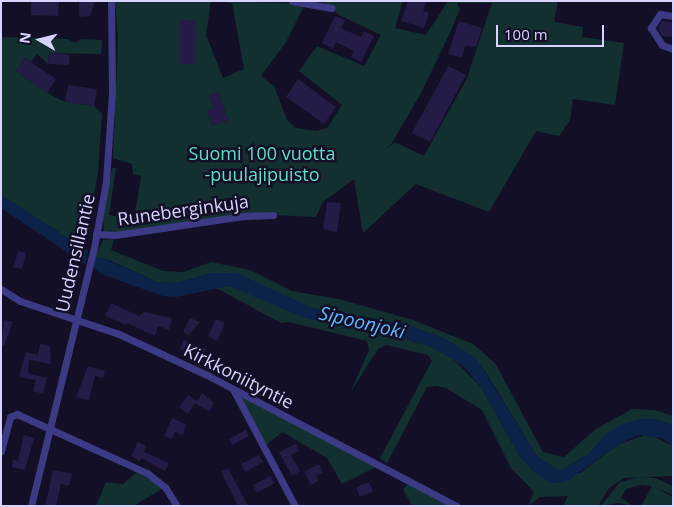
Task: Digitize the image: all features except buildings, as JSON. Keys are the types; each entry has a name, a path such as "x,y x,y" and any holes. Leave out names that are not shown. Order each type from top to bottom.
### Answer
{"street":[{"name":"Uudensillantie","path":"31,506 94,248 110,148 111,1"},
{"path":"292,1 331,8"},
{"path":"673,16 660,14 652,28 662,45 673,48"},
{"name":"Runeberginkuja","path":"96,234 115,235 236,217 273,215"},
{"name":"Kirkkoniityntie","path":"1,289 20,301 76,317 120,334 233,389 457,506"},
{"path":"233,389 295,506"},
{"path":"1,451 12,414 50,428 147,473 165,487 177,506"}],"green space":[{"name":"Suomi 100 vuotta -puulajipuisto","path":"115,1 211,1 206,35 223,78 244,69 232,3 215,1 305,4 286,42 261,76 274,86 287,120 296,128 316,131 327,128 342,105 299,71 317,46 364,66 381,35 339,15 322,1 403,1 395,28 426,35 448,1 558,1 554,22 583,27 582,37 624,43 615,105 573,99 570,120 559,136 536,131 489,212 416,184 363,233 354,179 323,202 316,217 273,215 118,235 104,232 103,218 112,168 116,168 109,215 134,219 141,176 133,174 132,164 113,158 118,39","holes":["457,3 492,3 467,78 424,156 395,142 381,153 392,143 421,93 460,9","218,92 228,120 212,126 207,111 214,108 209,95"]},
{"path":"1,37 68,39 75,43 81,39 102,40 101,54 49,53 48,64 37,54 31,62 25,58 16,71 47,93 65,102 94,106 102,114 98,172 85,249 1,195"},
{"path":"114,239 111,250 163,271 184,272 211,262 250,270 292,291 339,299 413,320 473,344 495,363 543,452 564,457 596,429 632,409 655,410 673,416 673,425 655,419 606,434 590,453 564,469 557,469 538,458 485,371 447,340 409,325 312,308 213,273 175,283 157,282 109,260 95,258 103,240"},
{"path":"229,286 342,325 372,329 432,347 454,360 481,387 519,455 534,472 580,473 619,444 649,434 673,446 673,476 624,478 609,488 598,506 563,506 568,496 540,497 528,506 534,492 511,468 482,410 446,388 436,386 427,387 387,463 380,458 432,361 428,355 386,345 378,349 350,393 369,350 367,341 289,322 281,323 218,289 205,289"},
{"path":"242,396 376,467 342,484 327,458 282,432 266,445 241,399"},
{"path":"138,471 162,489 133,506 96,506 106,482 123,484"},
{"path":"641,477 655,478 673,486 673,495 654,487 673,497 673,506 641,506 652,486 641,485 626,489 621,498 633,506 619,503 601,506 620,482"},
{"path":"408,484 449,506 412,506 403,489"}],"water":[{"path":"1,195 88,251 85,264 1,208"},
{"name":"Sipoonjoki","path":"100,257 157,282 175,283 213,273 237,273 312,308 409,325 447,340 476,358 538,458 557,469 564,469 590,453 606,434 623,424 640,419 655,419 673,425 673,446 662,438 638,435 619,444 564,483 551,483 534,472 519,455 481,387 463,366 432,347 372,329 307,319 229,286 176,297 163,296 101,274 93,267 95,258"}]}
